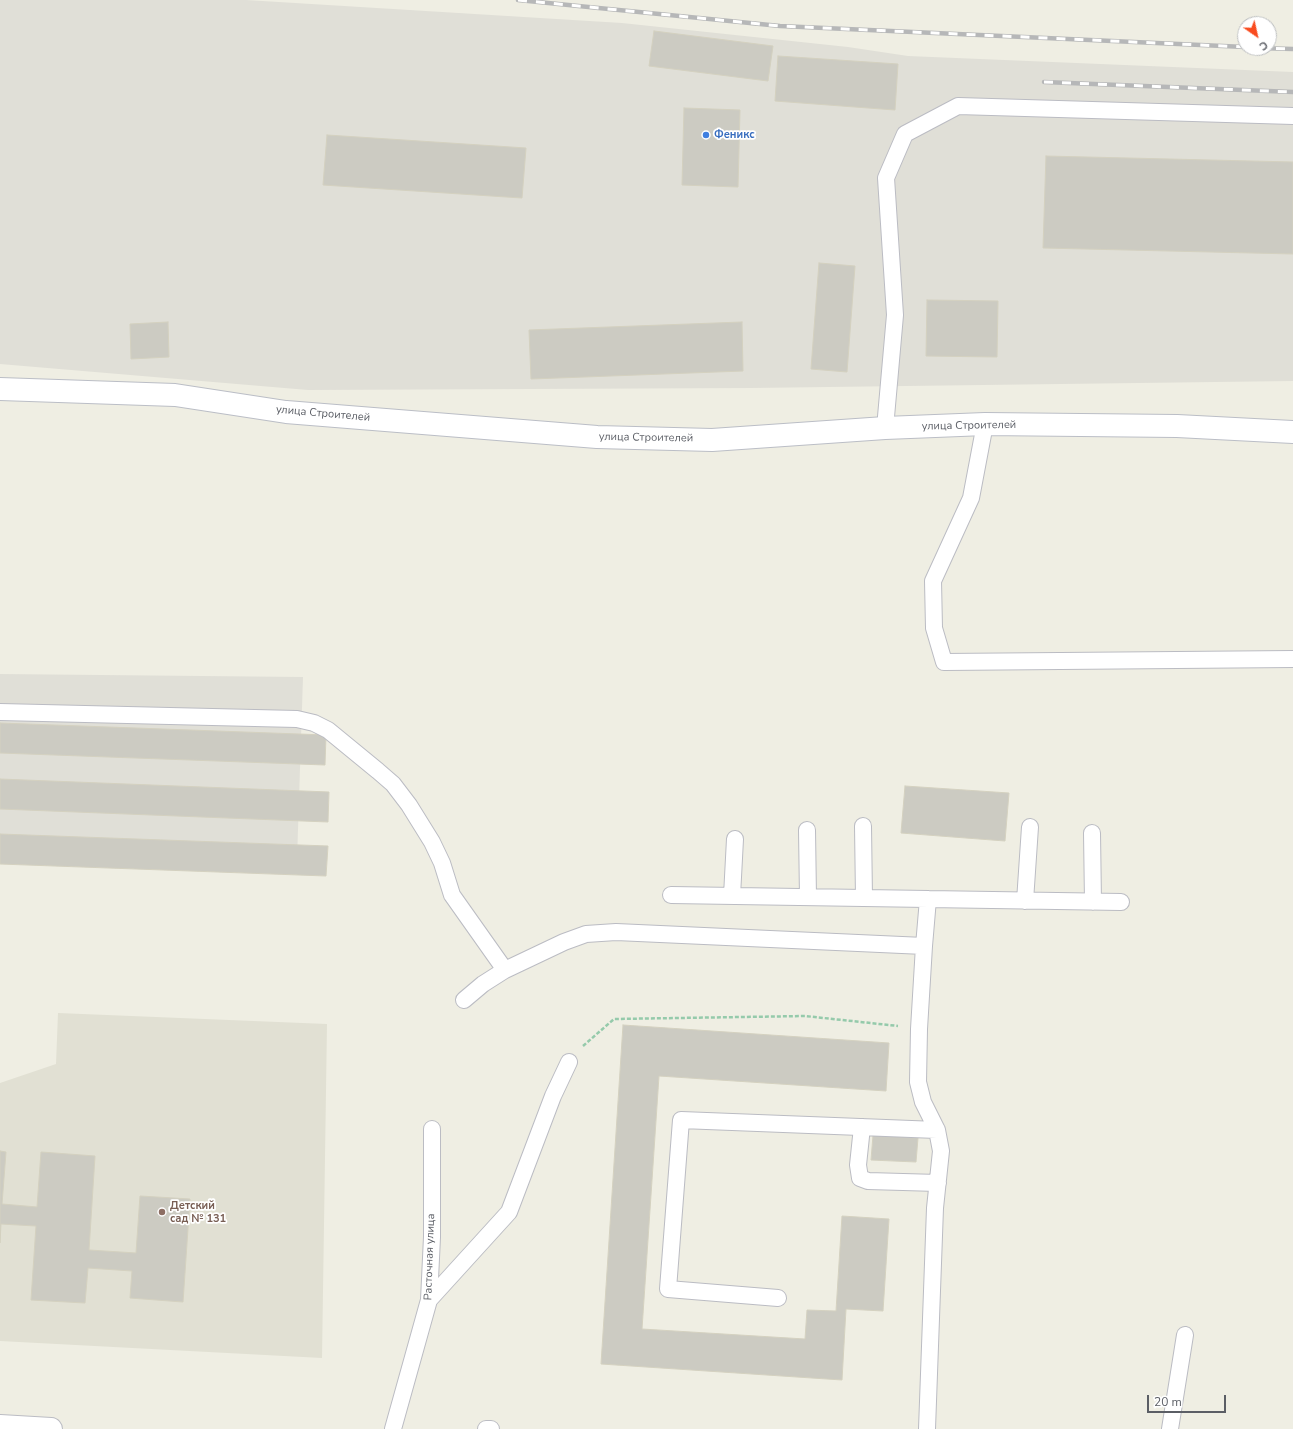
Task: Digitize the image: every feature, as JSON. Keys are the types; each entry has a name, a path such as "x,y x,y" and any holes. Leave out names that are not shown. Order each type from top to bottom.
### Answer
{"street":[{"name":"улица Строителей","path":"0,389 175,395 286,412 597,437 712,440 884,428 985,424 1176,426 1293,432"},
{"path":"0,1426 51,1429"}],"lane":[{"path":"884,428 895,315 886,178 905,134 958,106 1293,116"},
{"path":"985,424 971,498 933,581 934,628 944,662 1293,659"},
{"path":"0,712 297,719 314,723 328,730 393,784 409,805 432,842 442,863 452,895 505,970"},
{"path":"863,826 864,898"},
{"path":"1025,901 1030,827"},
{"path":"807,830 808,897"},
{"path":"1092,833 1093,902"},
{"path":"732,896 735,838"},
{"path":"671,895 1121,902"},
{"path":"927,1429 935,1208 941,1151 937,1130 923,1102 918,1082 919,1029 928,899"},
{"path":"464,1000 483,984 505,970 564,942 586,934 608,932 924,946"},
{"path":"429,1300 509,1212 553,1096 569,1062"},
{"path":"778,1298 668,1289 681,1120 937,1130"},
{"path":"862,1127 858,1165 860,1178 868,1181 938,1183"},
{"name":"Расточная улица","path":"393,1429 429,1300 432,1237 432,1129"},
{"path":"1170,1429 1185,1335"},
{"path":"486,1429 491,1429"}],"path":[{"path":"569,1062 588,1041 614,1019 805,1016 919,1029"}],"shaded area":[{"path":"0,0 246,0 622,23 848,47 908,56 1293,72 1293,381 751,388 308,390 0,364"},
{"path":"0,674 303,677 297,860 0,855"},
{"name":"Детский сад № 131","path":"58,1013 327,1024 322,1358 0,1341 0,1083 56,1064"}],"building":[{"path":"654,31 773,46 768,81 649,66"},
{"path":"778,56 898,64 895,110 775,101"},
{"path":"684,108 740,110 738,187 682,185"},
{"path":"327,135 526,148 522,198 323,185"},
{"path":"1046,156 1293,162 1293,254 1043,248"},
{"path":"819,263 855,266 847,372 811,369"},
{"path":"927,300 998,301 997,357 926,356"},
{"path":"168,322 169,357 131,359 130,324"},
{"path":"742,322 743,371 531,379 529,330"},
{"path":"0,723 326,735 325,765 0,753"},
{"path":"0,779 329,792 328,822 0,809"},
{"path":"905,786 1009,793 1005,841 901,833"},
{"path":"0,834 328,846 326,876 0,864"},
{"path":"623,1025 889,1043 886,1091 659,1076 642,1329 805,1339 807,1310 836,1311 842,1216 889,1219 883,1311 846,1309 842,1380 601,1364"},
{"path":"873,1135 918,1138 916,1162 871,1160"},
{"path":"0,1151 6,1152 2,1204 37,1207 41,1152 95,1156 89,1250 136,1253 140,1196 190,1199 183,1302 130,1298 132,1271 88,1268 85,1303 31,1300 36,1226 1,1224 0,1243"}],"railway":[{"path":"518,0 780,26 1237,47"},
{"path":"1277,49 1293,49"},
{"path":"1044,82 1293,92"}],"place":[{"name":"Феникс","path":"706,135"},
{"name":"Детский сад № 131","path":"162,1212"}]}
